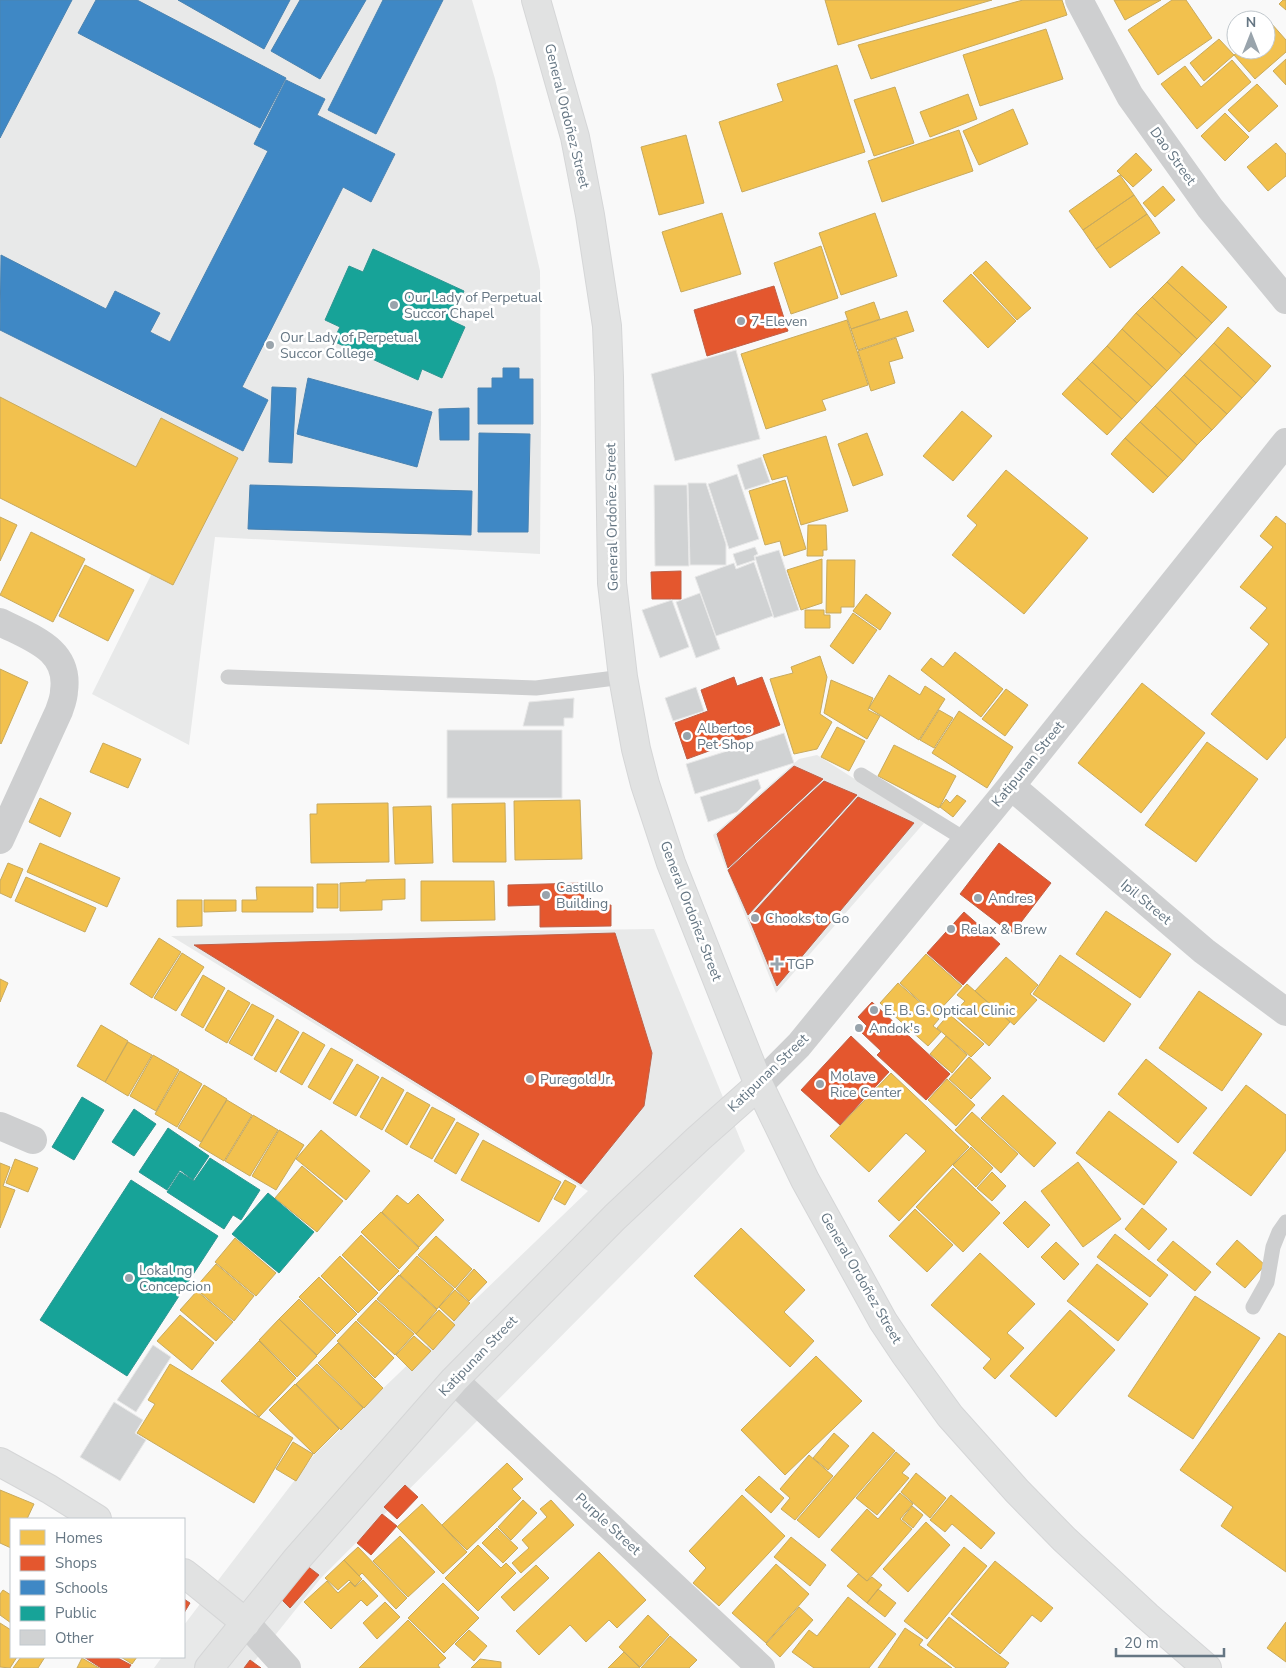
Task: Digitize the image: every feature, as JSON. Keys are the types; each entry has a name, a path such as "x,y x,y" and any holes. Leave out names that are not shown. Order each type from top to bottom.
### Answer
{"main road":[{"name":"General Ordoñez Street","path":"536,0 563,90 577,146 590,215 606,326 610,377 612,583 623,677 636,749 671,863 759,1085 805,1180 883,1321 945,1409 1017,1491 1064,1539 1207,1668"},
{"name":"Katipunan Street","path":"209,1668 302,1552 454,1380 615,1217 759,1085"},
{"path":"0,1462 49,1489 95,1518"},
{"path":"185,1575 246,1622"}],"street":[{"name":"Dao Street","path":"1079,0 1130,96 1210,208 1286,300"},
{"name":"Katipunan Street","path":"759,1085 800,1046 1286,442"},
{"path":"0,622 46,646 56,656 63,668 64,691 59,711 0,840"},
{"name":"Ipil Street","path":"1011,786 1204,951 1286,1012"},
{"path":"0,1126 33,1140"},
{"name":"Purple Street","path":"454,1380 761,1668"},
{"path":"246,1622 288,1668"}],"lane":[{"path":"228,677 536,688 623,677"},
{"path":"861,775 966,840"},
{"path":"1253,1307 1266,1282 1273,1247 1286,1222"}],"shaded area":[{"name":"Our Lady of Perpetual Succor College","path":"0,0 472,0 495,79 540,271 540,554 215,537 189,745 92,694 151,575 0,498"},
{"path":"817,755 924,823 776,993 713,835 799,759"},
{"path":"654,929 745,1151 320,1579 249,1668 154,1668 161,1658 185,1658 185,1624 314,1455 588,1191 171,936"}],"building: Homes":[{"path":"825,0 992,0 838,45"},
{"path":"1023,0 1062,0 1067,15 871,79 858,45"},
{"path":"1114,0 1161,0 1125,20"},
{"path":"1172,0 1186,0 1212,38 1158,75 1128,30"},
{"path":"1286,0 1286,10 1279,4"},
{"path":"1046,29 1063,79 980,106 963,55"},
{"path":"1276,29 1286,40 1286,52 1255,79 1238,60 1276,60"},
{"path":"1219,39 1226,46 1226,60 1228,60 1204,81 1190,63"},
{"path":"1286,59 1286,85 1273,71"},
{"path":"1232,60 1251,82 1197,129 1161,84 1185,66 1201,87"},
{"path":"837,65 865,152 742,192 719,122 783,101 777,84"},
{"path":"1257,84 1278,106 1249,132 1228,110"},
{"path":"895,87 914,143 874,156 854,100"},
{"path":"968,94 977,119 930,137 920,112"},
{"path":"1013,109 1028,144 979,165 963,131"},
{"path":"1225,113 1249,137 1225,161 1201,136"},
{"path":"959,130 973,171 882,202 868,161"},
{"path":"686,135 704,203 659,215 641,147"},
{"path":"1276,143 1286,154 1286,176 1268,191 1247,167"},
{"path":"1136,153 1152,170 1133,187 1117,171"},
{"path":"1120,175 1134,195 1083,230 1069,211"},
{"path":"1163,186 1175,200 1155,217 1143,203"},
{"path":"1134,195 1147,214 1096,249 1083,230"},
{"path":"722,213 741,274 681,292 662,232"},
{"path":"875,213 897,276 841,295 819,233"},
{"path":"1147,214 1160,233 1110,268 1096,249"},
{"path":"821,246 838,298 791,314 774,263"},
{"path":"986,261 1031,308 1017,320 973,273"},
{"path":"1182,266 1227,307 1212,323 1167,282"},
{"path":"971,274 1016,321 988,348 943,301"},
{"path":"1167,282 1212,323 1197,339 1152,297"},
{"path":"1152,297 1197,339 1182,355 1136,313"},
{"path":"874,302 880,319 851,329 845,312"},
{"path":"907,311 914,331 858,350 851,329"},
{"path":"1136,313 1182,355 1167,371 1122,329"},
{"path":"847,320 868,385 822,400 826,410 766,429 741,354"},
{"path":"1228,327 1271,366 1256,383 1214,343"},
{"path":"1122,329 1167,371 1152,387 1107,346"},
{"path":"896,338 903,358 889,362 895,383 871,391 858,351"},
{"path":"1214,343 1256,383 1242,398 1199,359"},
{"path":"1107,346 1152,387 1137,403 1092,362"},
{"path":"1199,359 1242,398 1227,414 1184,375"},
{"path":"1092,362 1137,403 1122,419 1077,378"},
{"path":"1184,375 1227,414 1212,430 1170,390"},
{"path":"1077,378 1122,419 1107,435 1062,394"},
{"path":"1170,390 1212,430 1197,445 1155,406"},
{"path":"0,397 136,467 161,418 238,458 173,585 0,498"},
{"path":"1155,406 1197,445 1183,461 1140,422"},
{"path":"962,411 992,436 953,481 923,456"},
{"path":"1140,422 1183,461 1168,477 1125,438"},
{"path":"867,433 883,475 853,486 838,444"},
{"path":"826,436 848,511 801,525 787,476 772,480 763,455"},
{"path":"1125,438 1168,477 1153,493 1111,454"},
{"path":"1006,470 1088,538 1024,614 952,555 977,525 967,516"},
{"path":"785,480 806,549 784,556 780,541 765,545 749,491"},
{"path":"1276,516 1286,524 1286,737 1267,760 1211,714 1269,644 1250,628 1267,608 1240,587 1273,547 1260,536"},
{"path":"0,517 17,525 0,561"},
{"path":"808,525 826,525 827,550 823,550 823,556 807,556"},
{"path":"31,532 85,559 53,622 0,595"},
{"path":"822,559 822,603 801,610 787,570"},
{"path":"827,560 855,560 854,607 841,607 841,613 826,613"},
{"path":"85,565 134,590 108,641 59,616"},
{"path":"866,594 891,613 880,630 853,611"},
{"path":"805,610 824,610 824,615 830,615 830,628 805,628"},
{"path":"853,613 877,630 853,664 830,646"},
{"path":"955,652 1003,689 981,717 921,670 931,658 943,667"},
{"path":"820,656 827,677 820,714 832,722 817,749 794,754 770,679 793,673 791,667"},
{"path":"0,669 28,682 1,744 0,743"},
{"path":"889,675 920,695 925,686 945,699 919,740 869,708"},
{"path":"831,680 873,698 868,710 880,716 867,739 824,713"},
{"path":"1142,683 1205,733 1141,813 1078,763"},
{"path":"1006,689 1028,705 1005,736 982,719"},
{"path":"939,710 953,718 934,748 920,740"},
{"path":"959,711 1013,747 987,788 932,753"},
{"path":"837,727 865,741 849,771 821,757"},
{"path":"1207,742 1258,779 1196,862 1145,825"},
{"path":"103,743 141,759 128,788 90,772"},
{"path":"894,745 956,776 939,808 878,776"},
{"path":"957,795 966,801 953,817 940,807 946,799 950,803"},
{"path":"40,798 71,813 60,837 29,822"},
{"path":"580,800 582,859 515,860 514,801"},
{"path":"388,803 389,862 311,863 310,814 317,814 317,804"},
{"path":"505,803 506,862 453,862 452,804"},
{"path":"431,806 433,863 395,864 393,807"},
{"path":"40,843 120,878 107,907 27,872"},
{"path":"8,863 23,869 11,898 0,893 0,881"},
{"path":"26,877 96,908 85,932 15,901"},
{"path":"405,879 405,899 382,900 382,910 340,911 340,883"},
{"path":"421,881 494,881 495,920 421,921"},
{"path":"317,884 338,884 338,908 317,908"},
{"path":"256,887 313,887 313,912 242,912 242,900 257,900"},
{"path":"177,900 202,900 202,926 177,927"},
{"path":"204,900 236,900 236,911 204,912"},
{"path":"1106,911 1171,954 1140,998 1076,954"},
{"path":"159,938 181,952 152,998 130,984"},
{"path":"182,953 204,967 176,1011 154,998"},
{"path":"926,954 962,986 935,1015 900,983"},
{"path":"1060,955 1131,1004 1104,1042 1033,994"},
{"path":"1006,957 1038,985 1030,994 1037,1000 1014,1025 975,991"},
{"path":"203,975 225,988 203,1028 181,1015"},
{"path":"0,979 8,983 0,1002"},
{"path":"898,983 939,1019 933,1026 941,1032 928,1046 880,1003"},
{"path":"967,984 1010,1022 989,1046 953,1014 965,1001 957,995"},
{"path":"228,990 250,1003 227,1043 205,1030"},
{"path":"1199,991 1262,1034 1222,1091 1159,1048"},
{"path":"252,1004 274,1016 252,1056 229,1043"},
{"path":"949,1014 984,1044 971,1057 937,1028"},
{"path":"277,1019 299,1032 276,1072 254,1059"},
{"path":"101,1025 128,1041 105,1082 77,1066"},
{"path":"303,1032 325,1045 302,1085 280,1072"},
{"path":"946,1036 967,1055 952,1073 930,1054"},
{"path":"128,1042 152,1055 128,1096 105,1082"},
{"path":"331,1048 353,1060 330,1100 308,1087"},
{"path":"153,1055 179,1070 156,1111 130,1096"},
{"path":"969,1057 991,1078 971,1099 949,1079"},
{"path":"1146,1059 1207,1108 1178,1143 1118,1094"},
{"path":"357,1064 379,1077 356,1116 333,1103"},
{"path":"180,1071 202,1084 177,1127 155,1114"},
{"path":"891,1073 969,1147 899,1221 878,1201 926,1151 906,1133 869,1172 830,1136"},
{"path":"382,1077 404,1090 382,1130 360,1117"},
{"path":"947,1079 975,1105 956,1126 928,1100"},
{"path":"204,1085 227,1099 201,1142 178,1128"},
{"path":"1246,1085 1286,1115 1286,1150 1251,1196 1193,1153"},
{"path":"407,1092 430,1105 407,1145 385,1131"},
{"path":"1003,1095 1056,1143 1034,1167 981,1118"},
{"path":"227,1100 252,1115 224,1161 199,1146"},
{"path":"432,1107 455,1119 432,1159 410,1147"},
{"path":"1109,1111 1177,1162 1144,1205 1076,1153"},
{"path":"972,1112 1018,1154 1001,1173 955,1130"},
{"path":"253,1115 278,1130 250,1176 225,1161"},
{"path":"457,1122 479,1134 456,1174 434,1161"},
{"path":"279,1130 304,1145 276,1190 252,1176"},
{"path":"321,1130 370,1171 346,1200 296,1159"},
{"path":"483,1140 561,1182 539,1222 461,1180"},
{"path":"971,1147 993,1168 976,1187 953,1165"},
{"path":"15,1159 38,1168 28,1192 6,1183"},
{"path":"1078,1162 1121,1219 1083,1247 1041,1191"},
{"path":"0,1163 10,1167 3,1186 15,1190 0,1228"},
{"path":"302,1166 343,1201 317,1232 275,1198"},
{"path":"953,1168 1000,1213 963,1252 916,1207"},
{"path":"992,1172 1006,1186 992,1201 977,1188"},
{"path":"565,1180 576,1186 565,1205 554,1199"},
{"path":"418,1194 444,1220 419,1247 382,1212 397,1195 408,1204"},
{"path":"1025,1201 1050,1225 1028,1248 1003,1223"},
{"path":"1142,1208 1167,1229 1149,1250 1125,1229"},
{"path":"915,1209 953,1245 927,1272 889,1236"},
{"path":"381,1212 419,1248 399,1269 361,1232"},
{"path":"741,1228 805,1290 784,1312 814,1341 790,1367 694,1276"},
{"path":"1115,1234 1168,1275 1150,1297 1097,1257"},
{"path":"361,1235 399,1271 379,1291 342,1255"},
{"path":"436,1236 472,1269 455,1288 418,1255"},
{"path":"235,1238 276,1273 256,1296 215,1262"},
{"path":"1237,1240 1265,1265 1245,1288 1216,1264"},
{"path":"1173,1241 1211,1272 1195,1291 1157,1260"},
{"path":"1056,1242 1079,1264 1064,1280 1041,1257"},
{"path":"980,1253 1035,1304 1007,1333 1024,1348 995,1379 983,1368 991,1359 931,1305"},
{"path":"340,1256 378,1293 358,1313 321,1276"},
{"path":"417,1256 454,1289 437,1309 400,1275"},
{"path":"216,1264 254,1296 234,1321 195,1288"},
{"path":"1097,1264 1148,1304 1118,1341 1067,1301"},
{"path":"474,1269 487,1282 469,1301 456,1289"},
{"path":"399,1275 437,1310 416,1334 377,1299"},
{"path":"319,1277 357,1314 337,1334 299,1297"},
{"path":"455,1290 470,1303 454,1321 439,1307"},
{"path":"197,1291 233,1322 216,1341 180,1310"},
{"path":"1195,1296 1260,1338 1193,1439 1128,1396"},
{"path":"299,1299 336,1335 317,1355 279,1319"},
{"path":"376,1300 414,1334 395,1355 357,1320"},
{"path":"439,1310 455,1325 433,1350 416,1334"},
{"path":"1070,1310 1115,1350 1056,1417 1010,1376"},
{"path":"180,1315 214,1343 192,1370 157,1341"},
{"path":"279,1319 317,1356 297,1377 259,1340"},
{"path":"356,1321 394,1358 375,1378 337,1341"},
{"path":"1279,1333 1286,1337 1286,1572 1221,1526 1233,1507 1180,1470"},
{"path":"414,1336 431,1351 412,1371 396,1355"},
{"path":"259,1341 296,1378 259,1417 221,1381"},
{"path":"338,1343 383,1388 364,1408 318,1363"},
{"path":"816,1356 862,1401 785,1475 741,1430"},
{"path":"170,1364 293,1438 254,1503 137,1433 155,1404 148,1400"},
{"path":"317,1364 363,1408 341,1430 296,1384"},
{"path":"295,1384 339,1429 314,1454 269,1410"},
{"path":"873,1432 895,1451 819,1538 797,1520"},
{"path":"834,1433 849,1446 828,1470 813,1458"},
{"path":"293,1442 313,1454 296,1481 276,1469"},
{"path":"896,1452 910,1464 902,1473 909,1478 877,1515 856,1498"},
{"path":"809,1455 833,1476 795,1520 781,1509 790,1498 780,1489"},
{"path":"507,1463 523,1479 512,1489 521,1498 467,1550 442,1525"},
{"path":"916,1473 946,1498 930,1518 901,1492"},
{"path":"759,1476 784,1498 771,1513 745,1490"},
{"path":"0,1490 34,1504 27,1518 10,1518 10,1548 0,1543"},
{"path":"900,1493 913,1504 900,1519 912,1529 867,1581 831,1550 867,1509 878,1519"},
{"path":"742,1495 785,1536 719,1606 693,1583 706,1568 689,1551"},
{"path":"951,1495 995,1533 981,1549 952,1524 945,1532 930,1520"},
{"path":"523,1500 537,1513 511,1540 498,1527"},
{"path":"551,1500 574,1525 521,1573 512,1563 529,1548 522,1540 547,1517 540,1509"},
{"path":"422,1504 467,1552 443,1574 397,1527"},
{"path":"912,1506 923,1515 913,1528 902,1519"},
{"path":"926,1522 950,1545 908,1592 883,1569"},
{"path":"497,1528 518,1548 503,1563 482,1543"},
{"path":"400,1536 435,1572 408,1597 373,1561"},
{"path":"791,1537 826,1565 810,1586 774,1557"},
{"path":"478,1545 501,1568 506,1563 516,1573 478,1611 445,1578"},
{"path":"358,1547 407,1598 396,1609 362,1573 359,1576 344,1560"},
{"path":"964,1547 987,1566 927,1639 904,1621"},
{"path":"599,1552 646,1600 617,1628 609,1620 586,1642 570,1625 539,1655 516,1631"},
{"path":"344,1560 362,1579 355,1586 349,1580 338,1590 325,1578"},
{"path":"995,1561 1053,1608 1041,1622 1032,1615 1000,1654 951,1614"},
{"path":"776,1564 809,1594 766,1643 732,1613"},
{"path":"536,1565 549,1578 514,1611 501,1597"},
{"path":"858,1574 867,1581 872,1577 882,1585 867,1603 847,1586"},
{"path":"363,1580 378,1596 367,1606 361,1600 331,1629 304,1602 327,1581 338,1593 350,1582 355,1587"},
{"path":"443,1583 479,1618 444,1653 408,1618"},
{"path":"878,1589 896,1603 885,1617 867,1603"},
{"path":"3,1590 10,1594 10,1622 0,1615 0,1594"},
{"path":"848,1597 896,1634 869,1668 814,1668 792,1652 809,1630 817,1636"},
{"path":"385,1602 400,1617 377,1639 363,1623"},
{"path":"799,1607 813,1620 780,1657 766,1644"},
{"path":"648,1615 669,1635 640,1667 619,1647"},
{"path":"949,1617 1009,1663 1005,1668 956,1668 927,1645"},
{"path":"408,1620 446,1658 438,1665 440,1668 359,1668"},
{"path":"1286,1622 1286,1662 1267,1648"},
{"path":"0,1623 10,1629 10,1658 16,1658 10,1668 0,1667"},
{"path":"905,1628 923,1640 919,1645 952,1668 878,1668"},
{"path":"469,1630 487,1646 474,1661 455,1644"},
{"path":"670,1636 697,1660 689,1668 641,1668"},
{"path":"624,1652 640,1668 608,1668"},
{"path":"20,1658 44,1658 38,1668 13,1668"},
{"path":"82,1658 99,1668 77,1668"},
{"path":"123,1658 136,1658 132,1664"},
{"path":"480,1659 501,1662 501,1668 471,1668"}],"building: Shops":[{"name":"7-Eleven","path":"774,286 788,331 707,356 694,310"},
{"path":"681,571 681,599 652,599 651,572"},
{"path":"734,677 737,686 762,677 780,725 687,759 675,723 708,711 701,690"},
{"path":"794,766 823,779 728,868 717,834"},
{"path":"824,781 857,795 748,915 728,870"},
{"path":"858,797 914,823 777,986 749,918"},
{"path":"999,843 1051,883 1012,934 960,894"},
{"name":"Castillo Building","path":"583,883 584,906 611,905 611,926 540,927 540,905 508,906 508,885"},
{"path":"964,912 1000,944 963,985 927,953"},
{"name":"Puregold Jr.","path":"615,933 652,1053 644,1106 581,1184 194,945"},
{"path":"872,1002 950,1074 926,1100 877,1055 881,1051 862,1033 867,1026 858,1017"},
{"path":"851,1036 889,1072 840,1125 801,1090"},
{"path":"405,1485 418,1497 397,1519 384,1507"},
{"path":"382,1514 397,1526 371,1555 357,1543"},
{"path":"306,1565 319,1575 290,1608 278,1596"},
{"path":"185,1600 190,1603 185,1611"},
{"path":"86,1658 118,1658 131,1665 129,1668 101,1668"},
{"path":"250,1660 261,1668 244,1668"}],"building: Schools":[{"path":"0,0 72,0 0,138"},
{"path":"96,0 137,0 286,78 260,128 78,33"},
{"path":"178,0 290,0 264,49"},
{"path":"300,0 366,0 320,79 271,51"},
{"path":"383,0 443,0 376,134 328,110"},
{"path":"286,80 325,99 317,115 395,154 371,202 343,187 242,387 268,400 243,451 0,330 1,255 106,309 115,291 160,313 150,332 170,342 268,151 254,144"},
{"path":"503,368 519,368 519,379 533,379 533,424 478,424 478,388 492,388 492,378 503,378"},
{"path":"308,378 432,412 417,467 297,434"},
{"path":"272,387 296,388 292,463 269,462"},
{"path":"469,408 469,440 440,440 439,409"},
{"path":"479,433 530,434 528,532 478,532"},
{"path":"250,485 472,491 471,535 248,529"}],"building: Public":[{"name":"Our Lady of Perpetual Succor Chapel","path":"373,249 464,291 450,320 465,327 442,378 422,369 418,380 333,341 340,327 325,320 349,266 363,272"},
{"path":"82,1097 104,1110 74,1160 52,1147"},
{"path":"134,1109 156,1124 134,1156 112,1142"},
{"path":"168,1128 209,1156 193,1180 180,1170 167,1190 139,1172"},
{"path":"210,1158 260,1190 241,1220 233,1215 224,1229 167,1192 180,1172 194,1181"},
{"name":"Lokal ng Concepcion","path":"131,1180 218,1236 127,1376 40,1320"},
{"path":"268,1193 314,1232 279,1273 232,1234"}],"building: Other":[{"path":"736,350 760,439 675,461 651,374"},
{"path":"761,457 770,482 745,490 737,465"},
{"path":"737,474 759,539 729,549 708,484"},
{"path":"688,483 706,483 726,544 726,565 690,565"},
{"path":"654,485 687,485 689,566 655,566"},
{"path":"755,547 758,554 754,556 755,560 737,566 733,554"},
{"path":"779,550 799,610 774,618 755,557"},
{"path":"754,562 773,616 716,636 695,577 734,563 736,569"},
{"path":"700,593 720,649 696,658 676,602"},
{"path":"672,600 689,647 660,658 642,610"},
{"path":"696,687 704,711 673,721 665,698"},
{"path":"574,698 573,718 564,718 564,726 523,726 529,702"},
{"path":"447,730 562,730 562,798 447,798"},
{"path":"784,733 794,763 695,794 686,764"},
{"path":"758,779 761,788 737,812 708,822 700,797"},
{"path":"153,1345 171,1357 136,1412 117,1400"},
{"path":"114,1402 143,1420 135,1433 146,1440 120,1481 80,1457"}],"place":[{"name":"Our Lady of Perpetual Succor Chapel","path":"394,305"},
{"name":"7-Eleven","path":"741,321"},
{"name":"Our Lady of Perpetual Succor College","path":"270,345"},
{"name":"Albertos Pet Shop","path":"687,736"},
{"name":"Castillo Building","path":"546,895"},
{"name":"Andres","path":"978,898"},
{"name":"Chooks to Go","path":"755,918"},
{"name":"Relax & Brew","path":"951,929"},
{"name":"TGP","path":"777,964"},
{"name":"E. B. G. Optical Clinic","path":"874,1010"},
{"name":"Andok's","path":"859,1028"},
{"name":"Puregold Jr.","path":"530,1079"},
{"name":"Molave Rice Center","path":"820,1084"},
{"name":"Lokal ng Concepcion","path":"129,1278"}]}
